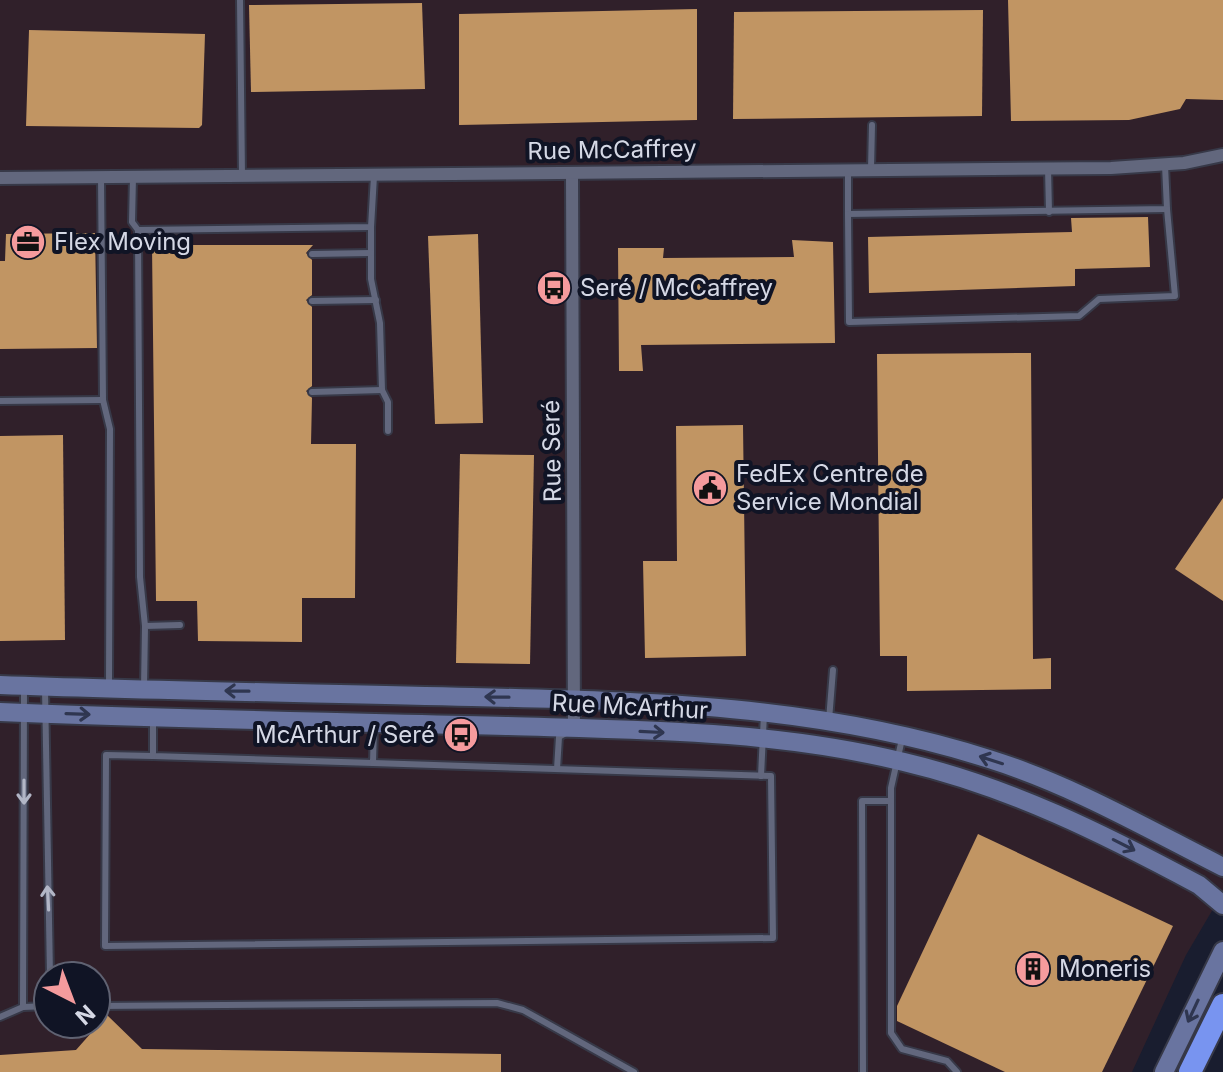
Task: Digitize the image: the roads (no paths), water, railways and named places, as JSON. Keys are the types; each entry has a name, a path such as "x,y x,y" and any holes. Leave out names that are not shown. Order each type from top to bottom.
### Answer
{"highway":[{"path":"1190,1072 1223,1005"}],"street":[{"name":"Rue McCaffrey","path":"0,178 1048,168 1165,165 1223,155"},
{"name":"Rue Seré","path":"572,173 574,728"},
{"name":"Rue McArthur","path":"0,685 575,699 765,710 903,736 989,759 1065,786 1223,867"},
{"name":"Rue McArthur","path":"0,712 574,728 762,737 896,760 970,780 1053,811 1199,885 1223,905"},
{"path":"1164,1072 1223,951"}],"lane":[{"path":"240,0 242,176"},
{"path":"871,169 872,125"},
{"path":"848,170 849,322 1079,316 1099,299 1175,296 1165,165"},
{"path":"1048,168 1049,212"},
{"path":"374,174 371,253 380,323 382,390 388,402 388,431"},
{"path":"101,177 103,400 110,429 109,688"},
{"path":"133,177 132,222 138,230 140,577 145,626 144,688"},
{"path":"848,214 1167,209"},
{"path":"138,230 371,227"},
{"path":"312,254 371,253"},
{"path":"312,301 376,300"},
{"path":"312,392 382,390"},
{"path":"0,401 103,400"},
{"path":"145,626 180,625"},
{"path":"829,720 833,670"},
{"path":"23,686 23,1007"},
{"path":"45,686 50,960"},
{"path":"761,776 765,710"},
{"path":"153,716 153,756"},
{"path":"373,763 374,723"},
{"path":"557,769 559,737 574,728"},
{"path":"903,736 896,760 891,801 889,1014 892,1037 902,1049 947,1061 957,1072"},
{"path":"106,755 153,756 771,776 773,938 105,946 106,755"},
{"path":"1053,811 1065,786"},
{"path":"863,1072 862,801 891,801"},
{"path":"112,1006 497,1003 523,1010 634,1072"},
{"path":"0,1017 23,1007 32,1007"}],"place":[{"name":"Flex Moving","path":"28,242"},
{"name":"Seré / McCaffrey","path":"554,288"},
{"name":"FedEx Centre de Service Mondial","path":"710,488"},
{"name":"McArthur / Seré","path":"461,735"},
{"name":"Moneris","path":"1033,969"}]}
